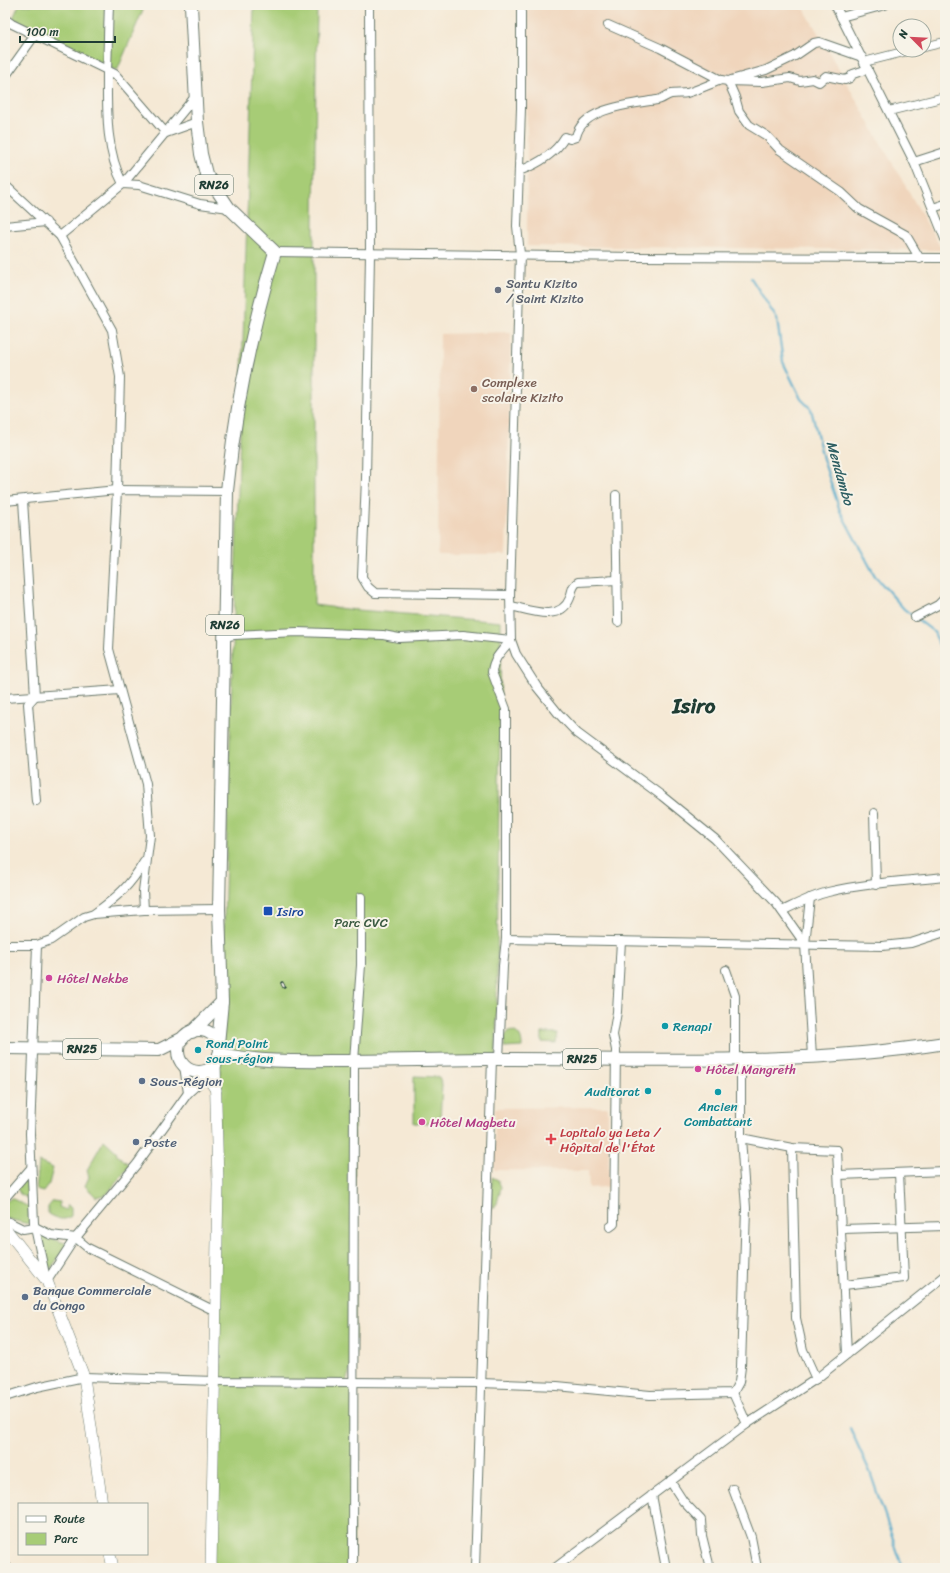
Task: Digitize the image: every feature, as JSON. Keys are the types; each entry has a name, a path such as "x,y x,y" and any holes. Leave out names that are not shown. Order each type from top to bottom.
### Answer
{"main road":[{"name":"RN26","path":"191,5 194,98 201,154 206,174 230,208 275,252 256,318 242,386 233,436 227,491 219,909 222,1002 218,1054"},
{"path":"182,1064 178,1052 188,1035 222,1002"},
{"name":"RN25","path":"5,1048 159,1050 188,1035 208,1033 218,1054 243,1059 286,1062 495,1059 738,1060 869,1053 945,1043"},
{"name":"RN25","path":"159,1050 193,1072 203,1072"},
{"path":"216,1090 203,1072 218,1054"},
{"path":"211,1568 216,1381 215,1311 218,1184 216,1090 218,1054"},
{"path":"5,1228 47,1281 84,1377 102,1503"},
{"path":"110,1555 113,1568"}],"street":[{"path":"109,5 106,102 110,140 116,172 123,184"},
{"path":"369,5 370,254 366,478 362,577 368,587 375,593 510,595"},
{"path":"521,5 517,226 520,254 510,595 511,640 516,654 528,674 570,727 597,749 662,796 715,839 749,873 782,912 805,944"},
{"path":"835,5 914,162 945,239"},
{"path":"841,17 885,5"},
{"path":"5,19 115,74 166,133"},
{"path":"608,24 725,81 762,82 790,78 800,82 813,79 818,82 826,76 844,80 850,78 865,63 892,55"},
{"path":"5,77 35,35"},
{"path":"519,171 530,167 552,154 559,148 565,137 570,139 576,137 577,129 590,118 603,111 616,106 647,100 658,100 672,94 687,93 766,70 795,56 814,43 819,42 865,63"},
{"path":"932,45 945,42"},
{"path":"725,81 736,97 739,111 749,125 767,136 780,150 840,192 859,209 906,235 920,259"},
{"path":"889,111 945,97"},
{"path":"60,236 123,184 194,98"},
{"path":"166,133 197,122"},
{"path":"914,162 945,152"},
{"path":"123,184 139,185 200,204 230,208"},
{"path":"5,185 60,236 112,330 120,377 117,490 109,649 146,784 150,836 143,891 144,910"},
{"path":"932,208 945,204"},
{"path":"5,226 46,222"},
{"path":"275,252 370,254 520,254 644,257 945,258"},
{"path":"5,501 117,490 227,491"},
{"path":"616,495 618,622"},
{"path":"23,500 35,696 28,704 36,801"},
{"path":"511,606 544,614 553,613 565,606 573,587 578,582 617,580"},
{"path":"915,618 938,605 945,598"},
{"path":"224,637 234,635 297,632 383,634 399,638 464,635 511,640"},
{"path":"475,1568 480,1383 495,1059 506,939 506,709 492,672 492,666 496,657 511,640"},
{"path":"5,698 120,690"},
{"path":"874,813 876,885"},
{"path":"94,914 116,898 134,880 146,858"},
{"path":"782,912 810,898 828,892 945,877"},
{"path":"353,1568 354,1061 361,965 361,897"},
{"path":"810,898 805,944 812,1056"},
{"path":"5,945 37,944 51,940 84,917 94,914 144,910 219,909"},
{"path":"506,939 882,946 911,943 945,932"},
{"path":"610,1227 614,1224 615,1059 613,1035 617,1012 621,941"},
{"path":"37,944 30,1134 35,1227 47,1281"},
{"path":"726,970 735,996 741,1138 746,1208 741,1367 739,1382 733,1393"},
{"path":"182,1064 188,1093"},
{"path":"47,1281 76,1238 137,1164 188,1093 198,1084 203,1072"},
{"path":"741,1138 792,1148 838,1150 847,1354"},
{"path":"792,1148 796,1318 803,1350 816,1380"},
{"path":"5,1198 32,1168"},
{"path":"840,1175 945,1171"},
{"path":"844,1285 904,1278 899,1173"},
{"path":"5,1220 23,1229 35,1227 51,1235 76,1238 88,1248 215,1311"},
{"path":"842,1229 945,1226"},
{"path":"555,1568 747,1424 816,1380 945,1276"},
{"path":"5,1397 37,1387 84,1377 216,1381 480,1383 557,1386 650,1394 733,1393"},
{"path":"733,1393 747,1424"},
{"path":"670,1481 683,1501 701,1520 702,1536 710,1568"},
{"path":"733,1489 751,1537 757,1568"},
{"path":"652,1495 666,1568"}],"shaded area":[{"path":"527,5 802,5 942,250 527,246"},
{"name":"Complexe scolaire Kizito","path":"511,332 506,555 438,555 440,334"},
{"name":"Lopitalo ya Leta / Hôpital de l'État","path":"608,1107 609,1187 589,1188 588,1171 494,1170 495,1108"}],"green space":[{"path":"19,5 145,5 117,71 13,18"},
{"name":"Parc CVC","path":"254,5 317,5 314,222 314,605 501,622 496,1065 354,1061 355,1358 346,1381 353,1393 353,1568 213,1568 212,1491 221,1367 215,1311 222,982"},
{"path":"509,1031 518,1034 522,1047 504,1048 505,1036"},
{"path":"542,1033 558,1033 556,1043 542,1042"},
{"path":"414,1076 439,1077 442,1084 440,1121 438,1123 414,1123"},
{"path":"104,1140 117,1152 116,1154 130,1165 107,1194 96,1197 85,1186 89,1177 87,1170"},
{"path":"39,1162 53,1168 49,1184 43,1192 36,1190"},
{"path":"492,1177 498,1180 501,1187 497,1204 492,1208"},
{"path":"24,1180 27,1180 29,1199 20,1194 17,1188"},
{"path":"11,1198 29,1207 31,1217 28,1224 5,1218 5,1203"},
{"path":"53,1201 60,1202 59,1207 66,1210 68,1205 71,1208 71,1216 62,1219 48,1214 48,1207"},
{"path":"38,1234 68,1244 49,1271"}],"waterway":[{"name":"Mendambo","path":"751,278 777,319 783,362 801,399 811,409 823,459 840,511 875,576 904,609 913,616"},
{"name":"Mendambo","path":"917,619 934,632 941,650 945,653"},
{"path":"850,1428 870,1472 903,1568"}],"railway":[{"path":"282,983 284,987"}],"place":[{"name":"Santu Kizito / Saint Kizito","path":"498,290"},
{"name":"Complexe scolaire Kizito","path":"474,389"},
{"name":"Isiro","path":"268,911"},
{"name":"Hôtel Nekbe","path":"49,978"},
{"name":"Renapi","path":"665,1026"},
{"name":"Rond Point sous-région","path":"198,1050"},
{"name":"Hôtel Mangreth","path":"698,1069"},
{"name":"Sous-Région","path":"142,1081"},
{"name":"Auditorat","path":"648,1091"},
{"name":"Ancien Combattant","path":"718,1092"},
{"name":"Hôtel Magbetu","path":"422,1122"},
{"name":"Lopitalo ya Leta / Hôpital de l'État","path":"551,1139"},
{"name":"Poste","path":"136,1142"},
{"name":"Banque Commerciale du Congo","path":"25,1297"}],"district":[{"name":"Isiro","path":"694,706"}]}
